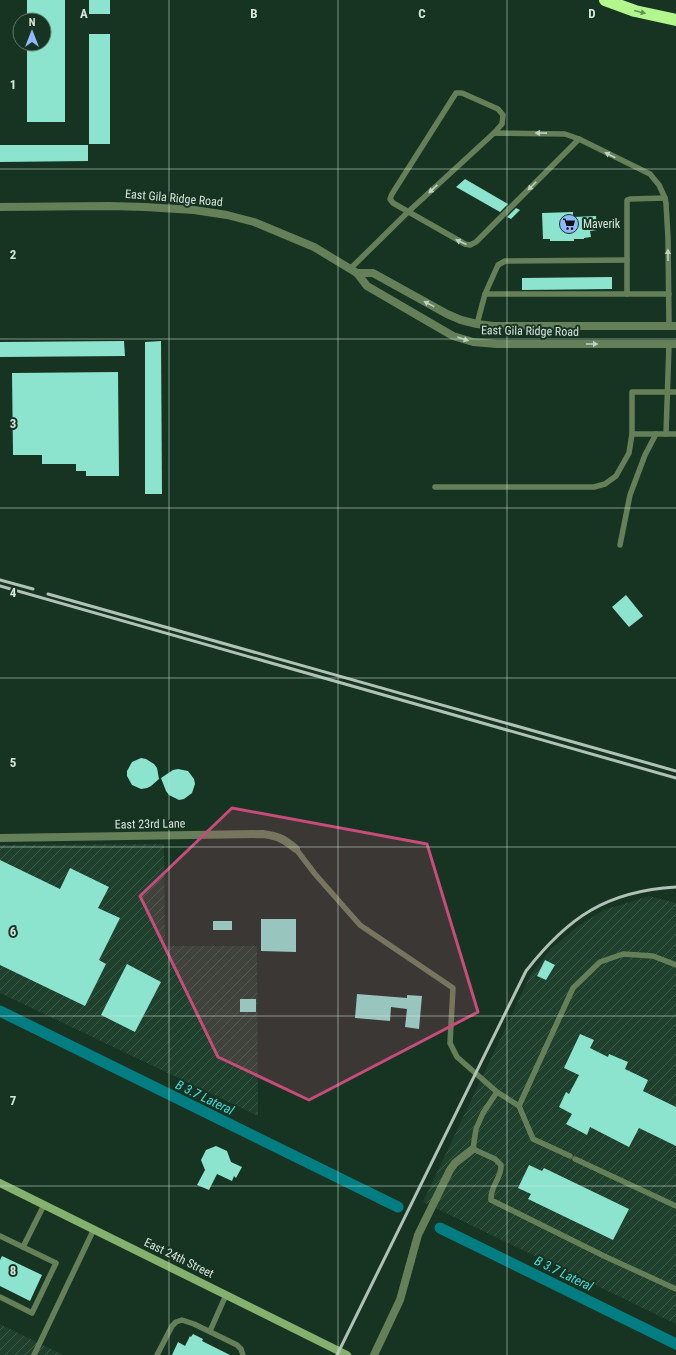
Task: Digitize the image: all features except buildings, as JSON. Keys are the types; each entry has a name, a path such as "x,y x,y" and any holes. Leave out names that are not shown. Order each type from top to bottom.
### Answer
{"highway":[{"path":"605,0 635,11 676,20"}],"main road":[{"name":"East 24th Street","path":"0,1183 347,1355"}],"street":[{"name":"East Gila Ridge Road","path":"0,207 145,207 227,214 254,222 314,247 354,271 367,286 453,336 472,342 497,344 672,344"},
{"name":"East Gila Ridge Road","path":"354,271 373,273 447,314 461,320 477,324 493,326 672,326"},
{"name":"East 23rd Lane","path":"0,838 263,834 273,835 284,839 296,848"},
{"path":"374,1355 400,1300 418,1235 450,1170 455,1163 473,1149"}],"lane":[{"path":"354,271 408,212 502,124 503,116 498,109 462,92 456,93 390,199 393,203 408,212 464,244 470,245 476,242 579,139"},
{"path":"494,133 565,134 579,139 650,174 660,185 665,198 668,238 669,294 672,326"},
{"path":"627,294 627,200 665,198"},
{"path":"477,324 485,294 498,265 505,261 627,260"},
{"path":"485,294 669,294"},
{"path":"666,434 667,392 672,344"},
{"path":"435,487 594,487 605,484 616,476 629,453 632,434 632,392 676,392"},
{"path":"632,434 676,434"},
{"path":"620,544 630,495 645,455 656,434"},
{"path":"296,848 315,874 360,925 452,988 450,1043 457,1057 497,1092 519,1106 533,1139 676,1206"},
{"path":"519,1106 572,988 600,962 623,954 653,956 676,964"},
{"path":"497,1092 483,1113 476,1129 473,1149 495,1159 501,1164 501,1170 491,1193 491,1200 597,1253 676,1289"},
{"path":"23,1247 44,1205"},
{"path":"34,1355 94,1229"},
{"path":"0,1296 32,1313 56,1263 1,1238"},
{"path":"210,1331 226,1295"},
{"path":"157,1355 172,1326 176,1322 182,1320 188,1321 237,1345 241,1349 243,1355"}],"highlighted area":[{"path":"232,808 427,844 478,1012 309,1100 218,1057 140,896"}],"shaded area":[{"path":"164,844 165,946 257,946 258,1116 0,993 0,845"},
{"path":"649,896 676,903 676,1324 423,1202 531,974 551,949 578,926 604,910"},
{"path":"0,1324 45,1346 63,1355 0,1355"}],"waterway":[{"name":"B 3.7 Lateral","path":"0,1011 398,1207"},
{"name":"B 3.7 Lateral","path":"440,1228 676,1344"}],"railway":[{"path":"0,580 33,589"},
{"path":"0,586 676,778"},
{"path":"48,594 676,771"},
{"path":"337,1355 526,971 557,936 591,910 609,901 629,894 676,887"}],"place":[{"name":"Maverik","path":"569,224"}]}
